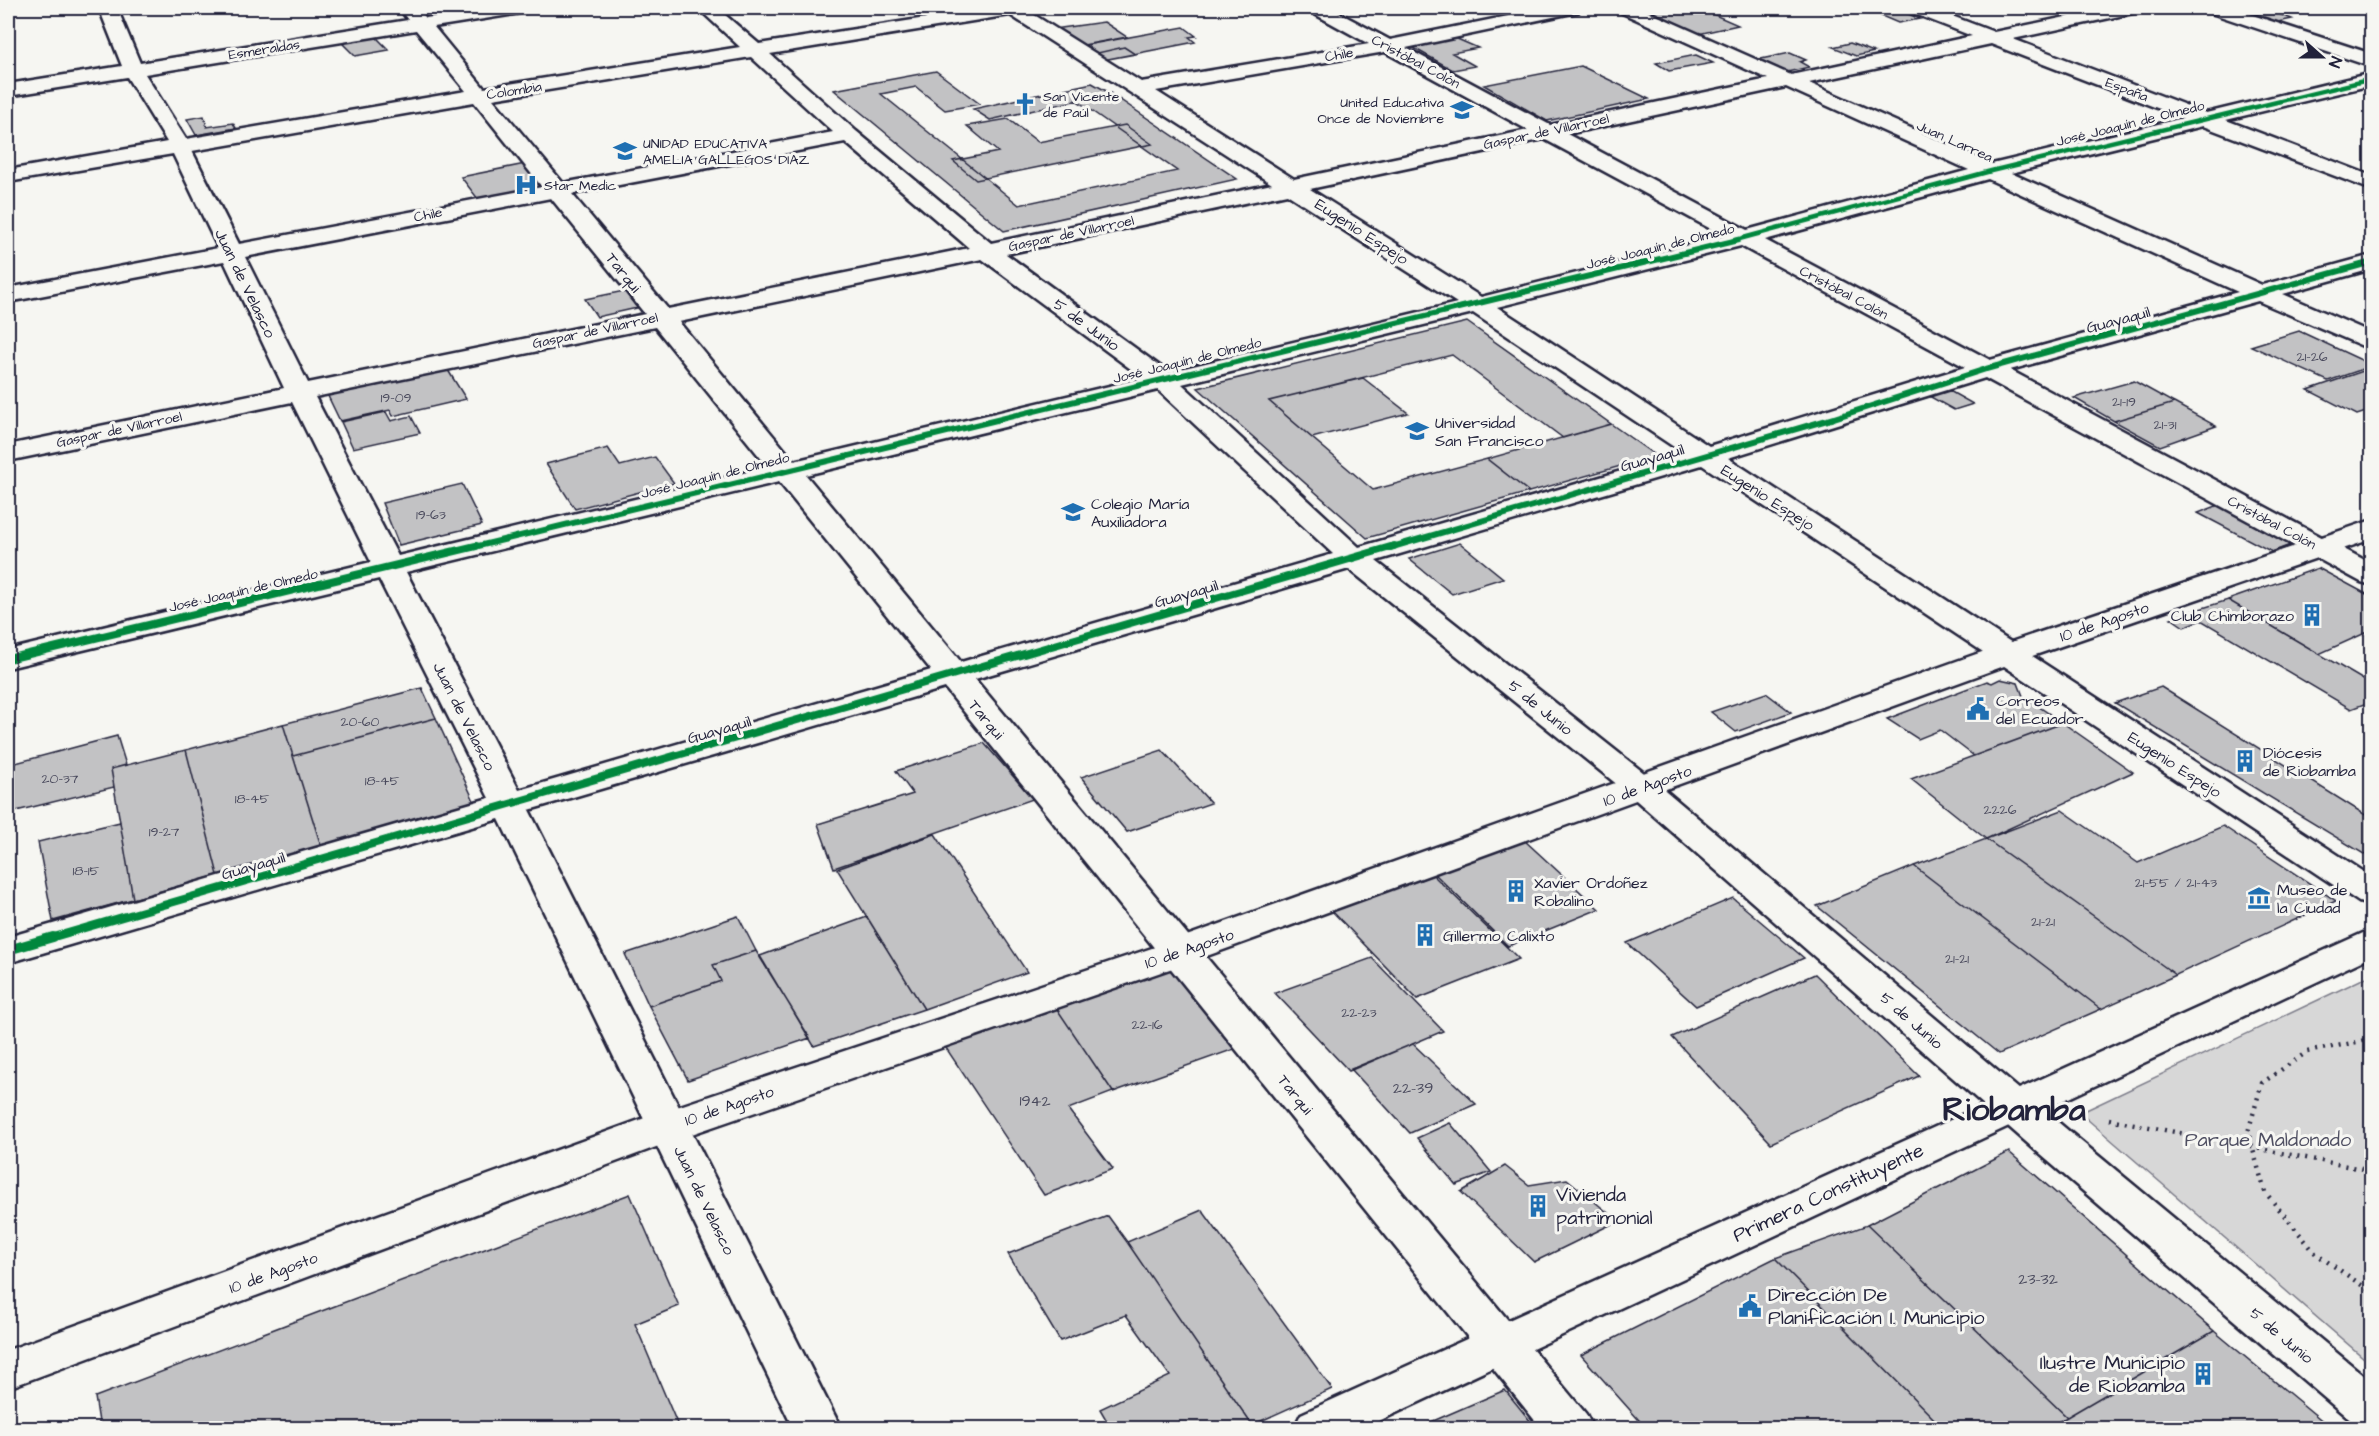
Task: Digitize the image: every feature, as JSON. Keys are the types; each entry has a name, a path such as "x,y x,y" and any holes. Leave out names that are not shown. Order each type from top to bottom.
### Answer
{"street":[{"name":"Juan de Velasco","path":"108,8 133,70 180,147 298,391 391,569 509,804 817,1428"},
{"name":"Esmeraldas","path":"8,90 133,70 415,15 521,8"},
{"name":"5 de Junio","path":"707,8 849,135 987,250 1163,380 1354,558 1641,787 2013,1107 2372,1410"},
{"name":"Colombia","path":"8,176 480,95 1015,8"},
{"name":"Eugenio Espejo","path":"1015,8 1477,305 2372,894"},
{"name":"Cristóbal Colón","path":"1317,8 2372,576"},
{"name":"Chile","path":"1140,88 1388,46 1572,8"},
{"name":"Juan Larrea","path":"1626,8 2372,343"},
{"name":"España","path":"1916,8 2372,184"},
{"name":"Gaspar de Villarroel","path":"8,453 298,391 987,250 2133,8"},
{"path":"2214,8 2372,61"},
{"name":"Tarqui","path":"415,15 951,675 1569,1428"},
{"name":"José Joaquín de Olmedo","path":"8,659 391,569 785,471 1477,305 1745,238 1991,171 2372,78"},
{"name":"Chile","path":"8,295 849,135"},
{"name":"Guayaquil","path":"8,950 1705,456 1834,418 1986,369 2372,262"},
{"name":"10 de Agosto","path":"8,1369 669,1126 1180,952 2007,654 2372,529"},
{"name":"Primera Constituyente","path":"1318,1428 2372,941"}],"path":[{"path":"2372,1039 2307,1052 2262,1083 2248,1132 2265,1192 2316,1254 2372,1292"},
{"path":"2109,1119 2372,1171"}],"green space":[{"name":"Parque Maldonado","path":"2371,975 2371,1364 2080,1113"}],"building":[{"path":"1670,8 1699,8 1738,25 1694,35 1645,13"},
{"path":"1894,8 1920,19 1898,23 1865,9"},
{"path":"2230,8 2275,8 2247,14"},
{"path":"2268,10 2292,19 2273,23 2249,15"},
{"path":"1104,22 1127,37 1078,46 1054,29"},
{"path":"1184,27 1196,36 1189,37 1195,42 1103,60 1081,46"},
{"path":"375,36 389,50 355,56 341,42"},
{"path":"1455,38 1478,48 1452,53 1475,66 1453,70 1410,46"},
{"path":"1850,43 1874,52 1856,56 1833,47"},
{"path":"1124,47 1135,54 1103,60 1093,54"},
{"path":"1790,53 1806,60 1800,62 1809,67 1783,73 1756,60"},
{"path":"1696,55 1713,63 1669,71 1656,63"},
{"path":"1581,66 1649,99 1547,121 1484,85"},
{"name":"San Vicente de Paúl","path":"936,71 980,104 945,110 916,87 881,94 1019,205 1177,171 1076,100 1110,93 1237,179 1004,231 834,90"},
{"name":"San Vicente de Paúl","path":"1092,83 1110,93 990,120 973,109"},
{"path":"204,116 207,127 233,123 236,128 196,135 187,119"},
{"name":"San Vicente de Paúl","path":"1008,119 1038,142 1125,125 1152,144 976,180 953,161 998,152 967,126"},
{"path":"525,164 543,186 478,199 461,177"},
{"path":"624,291 637,308 597,317 585,299"},
{"path":"1467,322 1611,424 1563,438 1452,355 1269,401 1373,490 1487,459 1529,492 1367,538 1198,388"},
{"path":"2299,331 2372,366 2328,381 2251,346"},
{"path":"446,367 466,399 393,416 390,410 340,421 327,394"},
{"path":"2372,368 2372,410 2357,415 2308,390"},
{"path":"1363,378 1408,413 1312,438 1269,401"},
{"path":"2134,381 2174,403 2114,421 2074,398"},
{"path":"1946,389 1973,404 1954,410 1927,395"},
{"path":"2174,403 2216,426 2160,446 2114,421"},
{"path":"386,412 391,421 411,416 420,433 353,448 341,422"},
{"path":"1611,424 1656,456 1529,492 1487,459"},
{"path":"608,448 620,466 655,457 674,483 575,509 546,464"},
{"path":"462,484 482,525 399,545 382,503"},
{"path":"2224,503 2298,542 2272,552 2198,513"},
{"path":"1460,543 1503,578 1452,594 1409,559"},
{"name":"Club Chimborazo","path":"2318,568 2372,597 2372,630 2319,654 2228,600"},
{"path":"2228,600 2372,685 2372,701 2351,709 2201,620 2184,627 2171,618"},
{"path":"2000,679 2018,683 2023,696 2063,723 1974,756 1940,730 1918,739 1887,719 1987,681 1992,683"},
{"name":"Diócesis de Riobamba","path":"2161,687 2372,819 2372,859 2115,703"},
{"path":"422,688 436,718 293,756 283,724"},
{"path":"1766,693 1791,712 1736,732 1711,712"},
{"path":"436,718 475,803 321,846 293,756"},
{"path":"2063,723 2133,772 1986,839 1911,779"},
{"path":"283,724 321,846 218,875 186,750"},
{"path":"117,736 126,765 111,769 114,787 8,813 8,765"},
{"path":"984,743 1033,799 834,868 818,824 913,794 896,771"},
{"path":"186,750 218,875 133,899 111,769"},
{"path":"1162,750 1211,803 1127,832 1081,777"},
{"path":"2062,810 2138,863 2223,826 2336,901 2176,975 1986,839"},
{"path":"120,822 133,899 53,921 38,842"},
{"path":"935,834 1027,972 924,1009 837,869"},
{"path":"1986,839 2176,975 2101,1009 1914,866"},
{"name":"Xavier Ordoñez Robalino","path":"1524,840 1599,909 1508,946 1435,874"},
{"path":"1914,866 2101,1009 1999,1054 1817,906"},
{"name":"Gillermo Calixto","path":"1433,875 1519,959 1417,999 1332,911"},
{"path":"1733,898 1804,958 1696,1006 1627,943"},
{"path":"738,916 756,951 713,965 721,981 649,1006 625,954"},
{"path":"867,917 924,1009 814,1046 760,956"},
{"path":"756,951 810,1038 688,1080 649,1006 721,981 713,965"},
{"path":"1372,958 1443,1031 1349,1071 1275,993"},
{"path":"1174,961 1243,1046 1113,1092 1053,1003"},
{"path":"1815,974 1919,1076 1771,1143 1672,1037"},
{"path":"1053,1003 1113,1092 1068,1109 1113,1169 1044,1195 942,1042"},
{"path":"1413,1044 1476,1104 1410,1133 1351,1069"},
{"path":"1450,1123 1491,1172 1456,1185 1417,1138"},
{"path":"2009,1152 2214,1331 2067,1417 1867,1225"},
{"name":"Vivienda patrimonial","path":"1505,1166 1529,1185 1567,1179 1618,1221 1534,1262 1461,1192"},
{"path":"630,1194 679,1306 635,1324 679,1428 100,1428 95,1397"},
{"path":"1202,1210 1332,1389 1252,1425 1127,1242"},
{"path":"1108,1216 1252,1425 1245,1428 1111,1428 1100,1409 1170,1376 1126,1315 1060,1341 1008,1254"},
{"path":"1867,1225 2067,1417 2047,1428 1943,1428 1775,1258"},
{"name":"Dirección De Planificación I. Municipio","path":"1775,1258 1943,1428 1646,1428 1581,1355"},
{"name":"Ilustre Municipio de Riobamba","path":"2214,1331 2331,1428 2047,1428 2067,1417"},
{"path":"1505,1390 1536,1428 1417,1428"}],"cycle path":[{"path":"8,659 1477,305 1745,238 1991,171 2372,79"},
{"path":"8,950 1834,418 1986,369 2372,262"}],"place":[{"name":"San Vicente de Paúl","path":"1025,104"},
{"name":"United Educativa Once de Noviembre","path":"1462,110"},
{"name":"UNIDAD EDUCATIVA AMELIA GALLEGOS DIAZ","path":"625,151"},
{"name":"Star Medic","path":"526,185"},
{"name":"Universidad San Francisco","path":"1417,431"},
{"name":"Colegio María Auxiliadora","path":"1073,512"},
{"name":"Club Chimborazo","path":"2312,615"},
{"name":"Correos del Ecuador","path":"1978,709"},
{"name":"Diócesis de Riobamba","path":"2245,761"},
{"name":"Xavier Ordoñez Robalino","path":"1516,891"},
{"name":"Museo de la Ciudad","path":"2259,898"},
{"name":"Gillermo Calixto","path":"1425,935"},
{"name":"Vivienda patrimonial","path":"1538,1206"},
{"name":"Dirección De Planificación I. Municipio","path":"1750,1306"},
{"name":"Ilustre Municipio de Riobamba","path":"2203,1374"}],"district":[{"name":"Riobamba","path":"2014,1108"}]}
